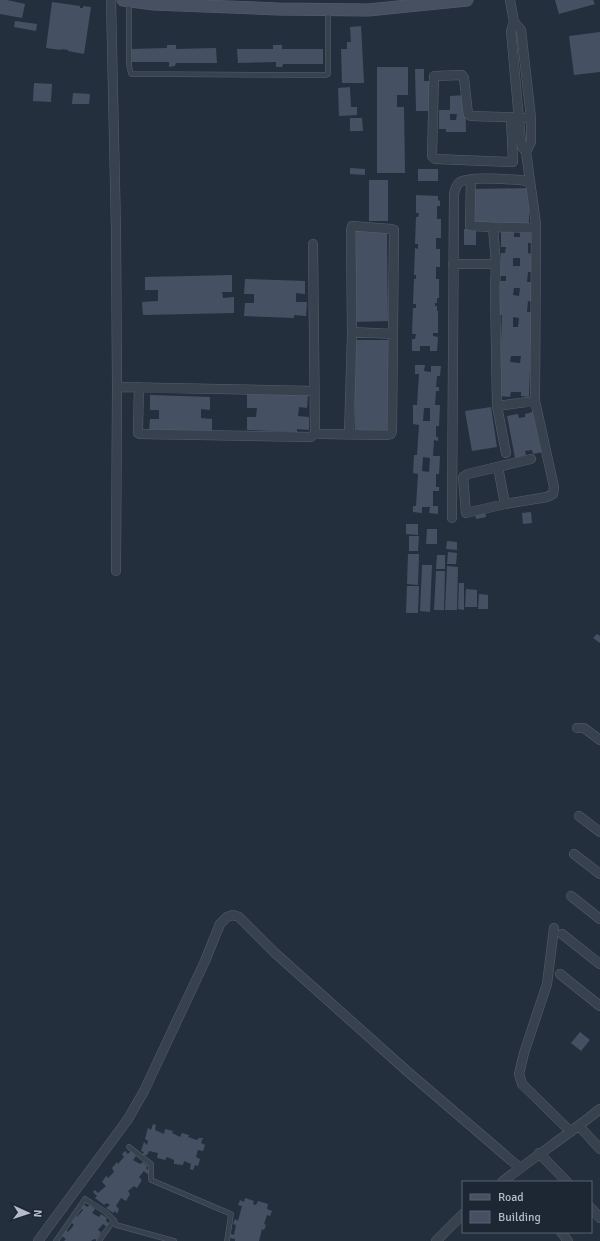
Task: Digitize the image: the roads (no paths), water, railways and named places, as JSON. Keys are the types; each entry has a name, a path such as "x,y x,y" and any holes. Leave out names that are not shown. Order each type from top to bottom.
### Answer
{"main road":[{"path":"126,0 154,4 262,9 368,10 467,0"}],"street":[{"path":"111,0 116,230 116,570"},
{"path":"510,0 514,22 511,31 515,118 513,162 435,159 432,156 434,76 462,75 464,78 468,114 471,116 515,118 531,118"},
{"path":"514,22 521,30 531,118 531,142 526,152"},
{"path":"463,476 466,513 505,504 547,497 553,494 554,487 535,401 536,228 526,152 522,147 515,118"},
{"path":"471,179 470,226 494,228 536,228"},
{"path":"452,518 454,194 458,183 463,180 530,181"},
{"path":"140,387 138,433 140,434 310,437 314,433 349,435 391,434 394,230 391,228 352,226 350,230 352,332 349,435"},
{"path":"494,228 496,264 497,406 506,453"},
{"path":"313,244 314,433"},
{"path":"453,264 496,264"},
{"path":"352,332 393,334"},
{"path":"117,387 314,392"},
{"path":"497,406 535,401"},
{"path":"452,477 463,476 531,459"},
{"path":"498,467 505,504"},
{"path":"577,728 584,728 600,740"},
{"path":"579,816 600,832"},
{"path":"574,854 600,874"},
{"path":"571,896 600,919"},
{"path":"38,1241 128,1119 144,1091 205,962 220,924 227,916 233,915 239,917 275,953 408,1072 520,1168"},
{"path":"554,928 547,984 524,1053 519,1074 522,1084 571,1132"},
{"path":"562,934 600,964"},
{"path":"560,974 600,1006"},
{"path":"514,1178 520,1168 600,1110"},
{"path":"579,1126 600,1149"},
{"path":"540,1153 566,1181"},
{"path":"592,1209 600,1218"},
{"path":"436,1241 462,1215"},
{"path":"562,1233 568,1241"}],"lane":[{"path":"126,0 129,65 131,74 326,75 328,74 328,10"},
{"path":"129,1147 151,1164 151,1180 230,1214 227,1241"},
{"path":"56,1241 85,1199 109,1215 114,1220 116,1225 174,1241"},
{"path":"99,1241 114,1220"}]}
